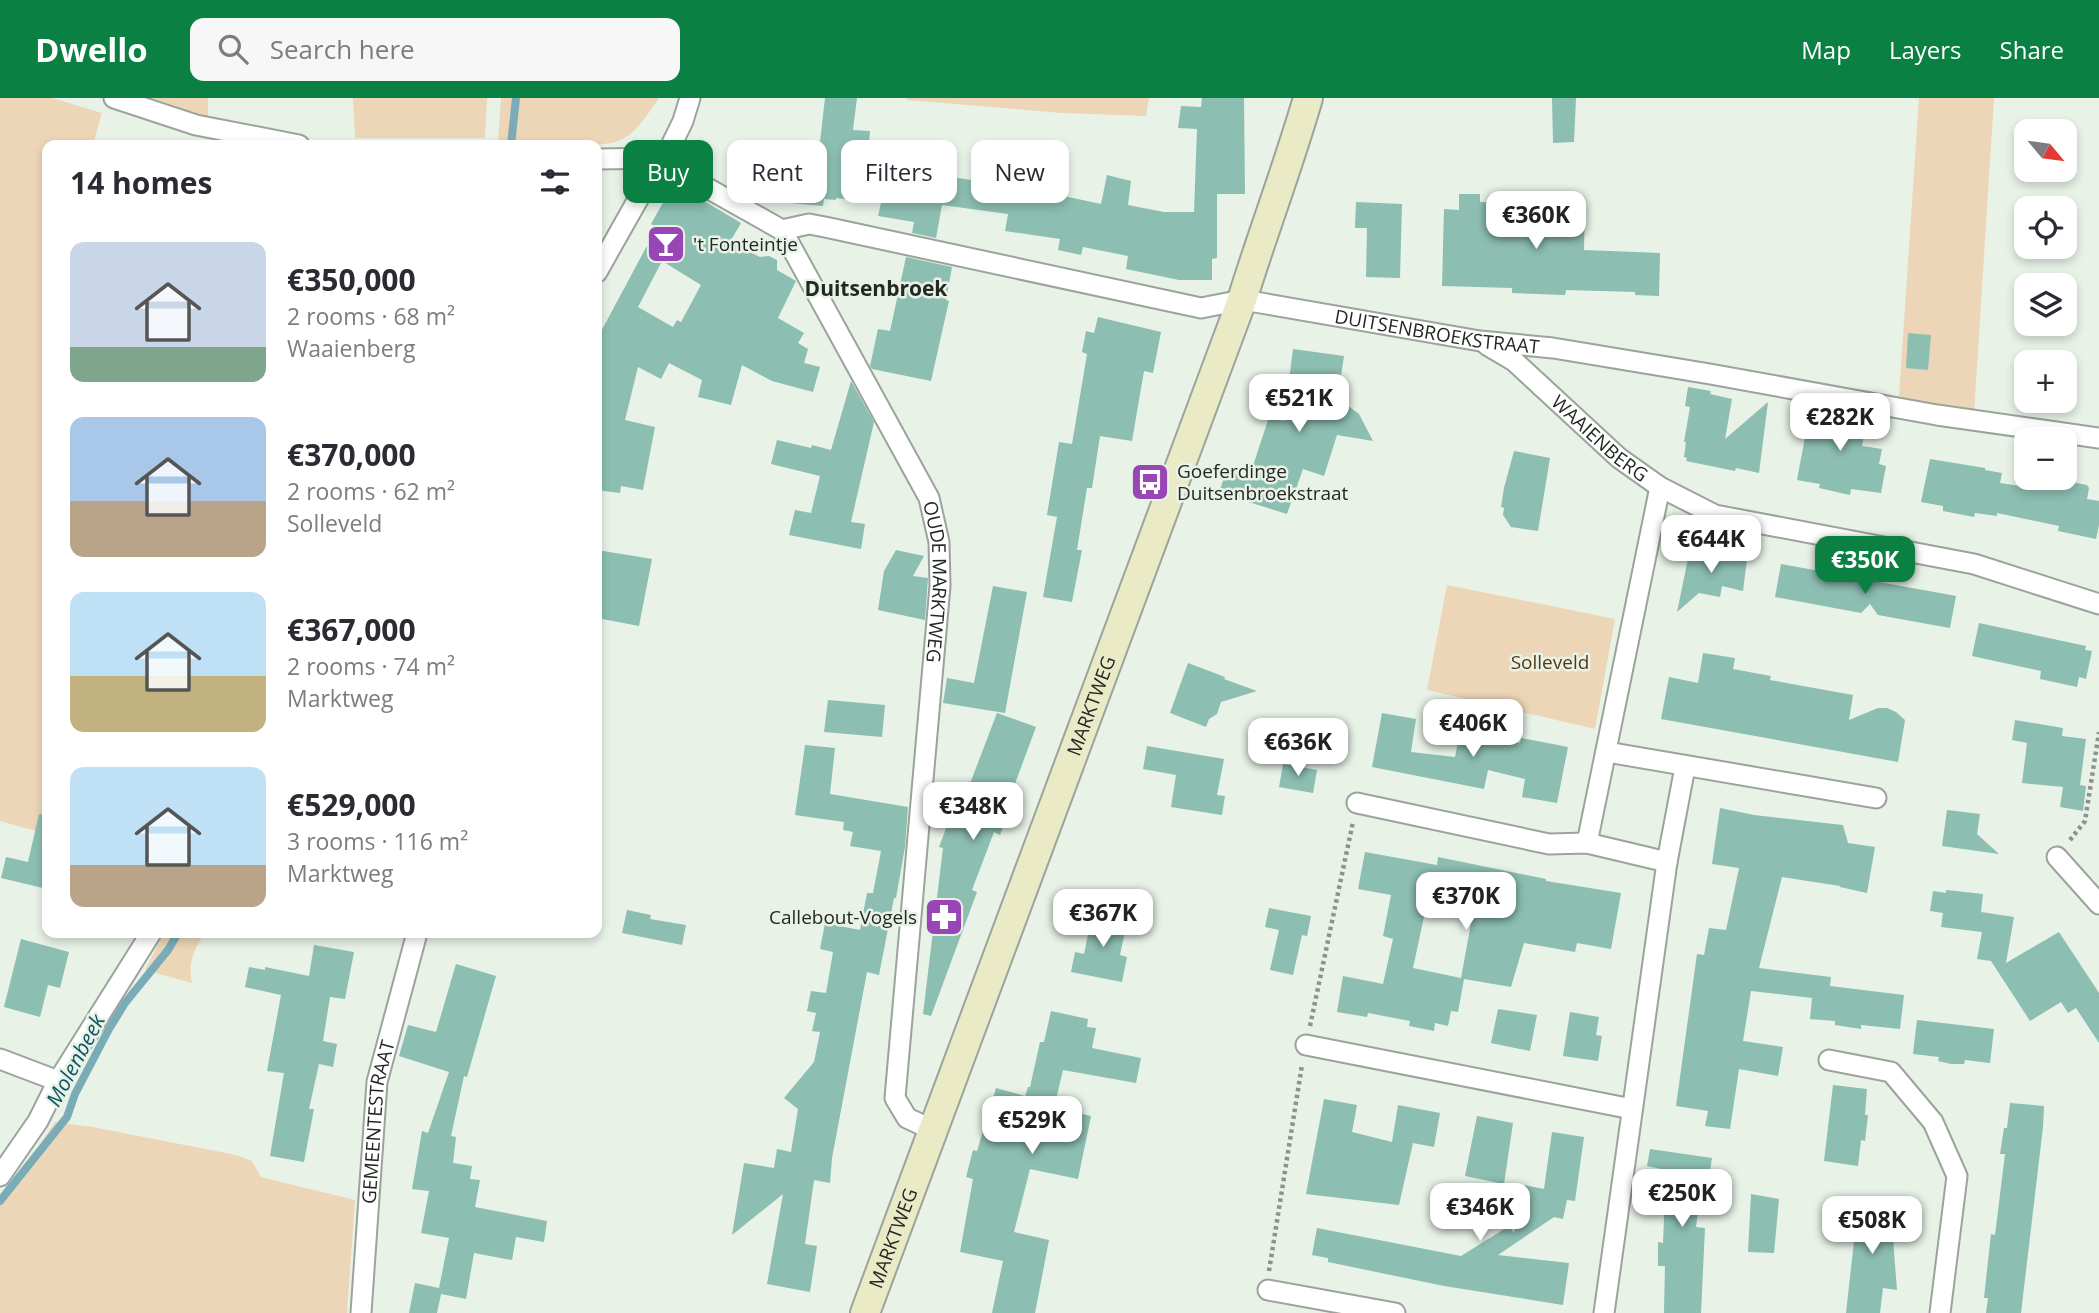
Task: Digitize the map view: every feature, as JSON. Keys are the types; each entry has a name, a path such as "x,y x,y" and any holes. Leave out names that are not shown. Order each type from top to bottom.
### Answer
{"street":[{"path":"114,98 196,125 273,140"},
{"path":"674,140 690,98"},
{"name":"MARKTWEG","path":"865,1313 1242,300 1286,173 1308,98"},
{"path":"602,159 623,159"},
{"path":"713,191 782,230"},
{"path":"602,263 636,203"},
{"name":"DUITSENBROEKSTRAAT","path":"782,230 809,224 1201,308 1242,300 1480,341 1553,348 1937,415 2099,438"},
{"name":"OUDE MARKTWEG","path":"782,230 929,498 939,542 940,586 895,1098 907,1118 933,1130"},
{"name":"WAAIENBERG","path":"1480,341 1514,361 1619,458 1660,487 1715,515 1974,564 2099,604"},
{"path":"1587,843 1660,487"},
{"path":"1606,752 1876,799"},
{"path":"1604,1313 1667,862 1685,767"},
{"path":"1357,803 1549,844 1587,843 1667,862"},
{"path":"2057,857 2099,904"},
{"path":"0,1176 38,1121 58,1081 148,938"},
{"name":"GEMEENTESTRAAT","path":"361,1313 377,1082 416,938"},
{"path":"1306,1045 1632,1108"},
{"path":"0,1059 58,1081"},
{"path":"1829,1060 1891,1072 1933,1122 1957,1176 1940,1313"},
{"path":"1268,1290 1395,1313"}],"path":[{"path":"2057,857 2085,821 2099,732"}],"green space":[{"path":"0,98 52,98 102,113 94,140 42,140 42,833 0,821"},
{"path":"152,98 208,98 208,118"},
{"path":"353,98 487,98 485,138 355,138"},
{"path":"501,98 659,98 628,136 611,143 602,144 602,140 498,140"},
{"path":"907,98 1149,98 1146,116 1062,113"},
{"path":"1919,98 1994,98 1974,414 1899,396"},
{"name":"Solleveld","path":"1447,585 1615,619 1595,729 1427,690"},
{"path":"161,938 202,938 191,962 192,983 145,970"},
{"path":"55,1122 236,1155 252,1161 261,1177 355,1200 347,1313 0,1313 0,1203"}],"building":[{"path":"825,98 857,98 853,130 870,131 869,140 841,140 841,199 827,199 827,140 820,140"},
{"path":"1202,98 1244,98 1245,194 1217,194 1217,258 1212,259 1212,280 1179,280 1126,269 1128,256 1083,247 1081,255 1058,250 1060,239 1005,231 1008,214 942,205 936,238 912,233 914,222 878,216 881,203 957,203 957,178 971,180 971,203 1069,203 1069,197 1101,204 1107,175 1131,181 1128,205 1164,212 1194,212 1197,129 1178,128 1181,106 1201,107"},
{"path":"1552,98 1576,98 1574,142 1553,143"},
{"path":"1459,194 1480,194 1480,202 1564,206 1564,199 1585,199 1584,250 1660,253 1659,296 1635,295 1635,292 1566,290 1565,295 1512,293 1512,288 1442,286 1444,209 1459,210"},
{"path":"1356,202 1402,204 1400,278 1366,277 1367,228 1355,228"},
{"path":"663,203 708,203 741,223 730,242 760,257 769,256 777,260 777,270 796,281 778,318 804,333 798,343 808,349 804,363 820,367 813,392 772,381 742,365 731,405 698,397 702,380 669,363 661,379 638,367 625,420 655,427 643,490 621,486 620,493 602,491 602,330 657,227 651,224","holes":["662,261 701,285 681,322 677,320 673,327 638,307"]},
{"path":"789,203 823,203 823,206"},
{"path":"906,257 952,267 946,300 949,301 931,381 872,369 870,366 878,329 890,331"},
{"path":"1098,317 1161,332 1153,373 1144,371 1132,441 1100,436 1092,488 1087,488 1077,550 1082,550 1072,602 1043,597 1057,517 1047,515 1059,442 1072,444 1087,354 1082,352 1086,331 1094,333"},
{"path":"1908,333 1931,335 1928,370 1906,368"},
{"path":"1293,349 1344,356 1338,396 1348,397 1347,405 1359,414 1373,441 1337,435 1324,476 1303,469 1287,514 1219,493 1226,471 1249,478 1269,417 1284,421"},
{"path":"851,381 874,422 851,522 865,524 861,549 789,535 795,510 811,513 820,476 771,464 777,440 831,450"},
{"path":"1688,387 1711,391 1710,394 1732,399 1725,439 1768,402 1759,473 1686,461 1684,442 1690,407 1685,406"},
{"path":"1811,405 1867,415 1862,446 1882,449 1879,464 1886,466 1881,493 1851,489 1850,495 1819,488 1820,484 1797,480"},
{"path":"1514,451 1550,458 1538,531 1511,527 1503,515 1504,508 1501,507 1504,488"},
{"path":"1930,459 2002,473 2000,483 2014,485 2014,490 2077,490 2077,483 2087,485 2087,499 2099,501 2099,525 2096,539 2058,531 2059,526 1997,513 1997,516 1975,513 1974,517 1943,511 1943,506 1921,502"},
{"path":"1690,549 1747,559 1743,591 1722,586 1720,597 1699,593 1677,612"},
{"path":"896,550 924,556 913,576 928,578 925,620 878,610 884,571"},
{"path":"602,551 652,559 639,626 602,619"},
{"path":"1781,564 1956,596 1950,628 1878,615 1870,604 1861,613 1775,597"},
{"path":"993,586 1027,592 1005,713 943,703 947,678 974,683"},
{"path":"1979,623 2086,646 2085,650 2092,651 2086,679 2079,677 2077,687 2040,679 2041,671 1972,656"},
{"path":"1703,653 1735,658 1733,669 1771,676 1770,680 1853,695 1849,720 1878,708 1896,712 1905,720 1898,762 1661,719 1669,677 1698,683"},
{"path":"1188,663 1257,691 1221,702 1217,714 1209,719 1206,727 1170,713"},
{"path":"828,700 885,705 882,737 824,732"},
{"path":"997,713 1036,727 1006,808 1009,810 1000,835 994,832 972,890 977,892 931,1016 923,1014 943,848 939,847 947,826 951,827 966,794"},
{"path":"1382,713 1416,719 1411,752 1455,757 1460,732 1520,743 1521,738 1568,747 1557,803 1522,797 1525,779 1488,770 1484,789 1372,767"},
{"path":"2015,720 2063,728 2062,736 2086,739 2080,785 2086,786 2083,811 2060,807 2063,787 2022,783 2027,743 2012,740"},
{"path":"805,745 835,748 830,794 908,807 905,847 896,898 879,975 867,972 832,1158 830,1183 814,1180 805,1244 817,1246 810,1292 767,1284 783,1194 732,1235 744,1163 774,1168 777,1149 791,1152 798,1109 784,1098 814,1062 820,1032 812,1031 816,1013 807,1011 811,991 826,993 833,952 820,949 825,923 860,930 867,893 873,893 881,851 850,846 853,832 843,830 844,822 795,815"},
{"path":"1147,746 1224,759 1217,795 1225,796 1222,815 1171,807 1176,775 1143,769"},
{"path":"1283,764 1317,770 1313,793 1279,787"},
{"path":"1720,808 1754,815 1843,825 1848,843 1875,847 1867,893 1782,877 1759,968 1831,977 1830,986 1904,995 1900,1029 1861,1025 1861,1029 1835,1025 1835,1021 1810,1019 1812,998 1751,991 1743,1041 1783,1047 1778,1076 1739,1069 1730,1129 1705,1126 1708,1111 1676,1106 1697,954 1704,955 1709,928 1726,930 1739,868 1712,864"},
{"path":"1947,810 1980,814 1977,834 1999,854 1942,846"},
{"path":"39,814 42,814 42,888 1,878 6,857 28,862"},
{"path":"1365,852 1437,865 1438,857 1546,881 1621,893 1611,949 1577,943 1575,952 1524,943 1511,987 1464,979 1458,1012 1451,1011 1448,1026 1435,1023 1434,1031 1409,1026 1410,1021 1368,1013 1367,1017 1337,1012 1343,976 1383,984 1393,939 1383,936 1391,895 1358,889","holes":["1428,898 1474,907 1461,978 1413,968"]},
{"path":"1946,890 1983,894 1981,912 2014,917 2006,963 2059,932 2099,993 2099,1043 2076,1008 2068,1013 2061,1002 2030,1021 1991,961 1977,959 1982,932 1941,927 1943,913 1930,911 1933,891 1946,893"},
{"path":"1269,908 1311,916 1307,936 1302,935 1293,975 1270,970 1279,930 1265,927"},
{"path":"627,910 651,915 650,919 686,925 682,945 622,933"},
{"path":"1106,913 1128,917 1120,955 1127,957 1122,982 1071,972 1075,952 1084,954 1092,915 1104,917"},
{"path":"21,939 69,952 60,988 48,985 40,1017 4,1007"},
{"path":"314,945 354,952 345,999 330,997 323,1041 337,1044 333,1067 319,1064 309,1109 314,1109 304,1162 270,1156 284,1073 267,1071 281,995 245,987 249,967 265,970 265,967 309,976"},
{"path":"456,964 496,976 467,1077 464,1076 451,1136 456,1137 453,1163 472,1166 470,1179 480,1180 475,1207 547,1221 544,1242 516,1237 512,1260 474,1253 466,1299 441,1294 437,1313 409,1313 415,1283 439,1288 449,1238 421,1233 429,1191 412,1189 422,1131 428,1133 449,1072 399,1056 408,1025 436,1032"},
{"path":"1498,1009 1537,1015 1530,1051 1491,1043"},
{"path":"1051,1011 1088,1019 1087,1027 1096,1028 1092,1048 1141,1058 1136,1083 1063,1070 1054,1108 1091,1116 1078,1179 1030,1169 1014,1232 1049,1240 1035,1313 992,1313 1003,1261 960,1252 973,1179 966,1177 973,1150 977,1151 996,1088 1025,1096 1030,1087 1040,1042 1044,1042"},
{"path":"1570,1012 1599,1017 1596,1035 1602,1036 1598,1061 1563,1056"},
{"path":"1917,1020 1994,1029 1990,1063 1965,1060 1964,1064 1951,1064 1938,1061 1939,1057 1913,1054"},
{"path":"1833,1085 1867,1089 1865,1141 1861,1140 1858,1166 1824,1161"},
{"path":"1324,1099 1357,1105 1352,1132 1392,1142 1398,1105 1440,1113 1434,1147 1413,1143 1399,1205 1306,1194"},
{"path":"2010,1103 2044,1106 2043,1127 2021,1313 1986,1313 1988,1298 1984,1298 1991,1234 1995,1235 2005,1154 2000,1154"},
{"path":"1477,1116 1513,1123 1504,1184 1465,1176"},
{"path":"1552,1132 1584,1137 1575,1201 1567,1200 1563,1219 1554,1217 1498,1255 1569,1263 1563,1305 1444,1286 1328,1262 1328,1258 1312,1255 1317,1228 1461,1256 1509,1226 1514,1233 1524,1185 1544,1189"},
{"path":"1650,1149 1712,1158 1709,1177 1703,1176 1696,1227 1705,1228 1701,1313 1664,1313 1665,1266 1658,1266 1658,1242 1663,1243 1665,1195 1662,1195 1666,1170 1647,1166"},
{"path":"1751,1194 1779,1199 1774,1253 1748,1252"},
{"path":"1859,1196 1893,1200 1890,1225 1894,1226 1897,1290 1883,1288 1880,1313 1846,1313"}],"waterway":[{"name":"Molenbeek","path":"512,140 516,98"},
{"name":"Molenbeek","path":"0,1201 67,1117 75,1094 109,1029 125,1003 175,938"}],"place":[{"name":"'t Fonteintje","path":"666,244"},
{"name":"Goeferdinge Duitsenbroekstraat","path":"1150,482"},
{"name":"Callebout-Vogels","path":"944,917"}],"district":[{"name":"Duitsenbroek","path":"876,288"}]}
